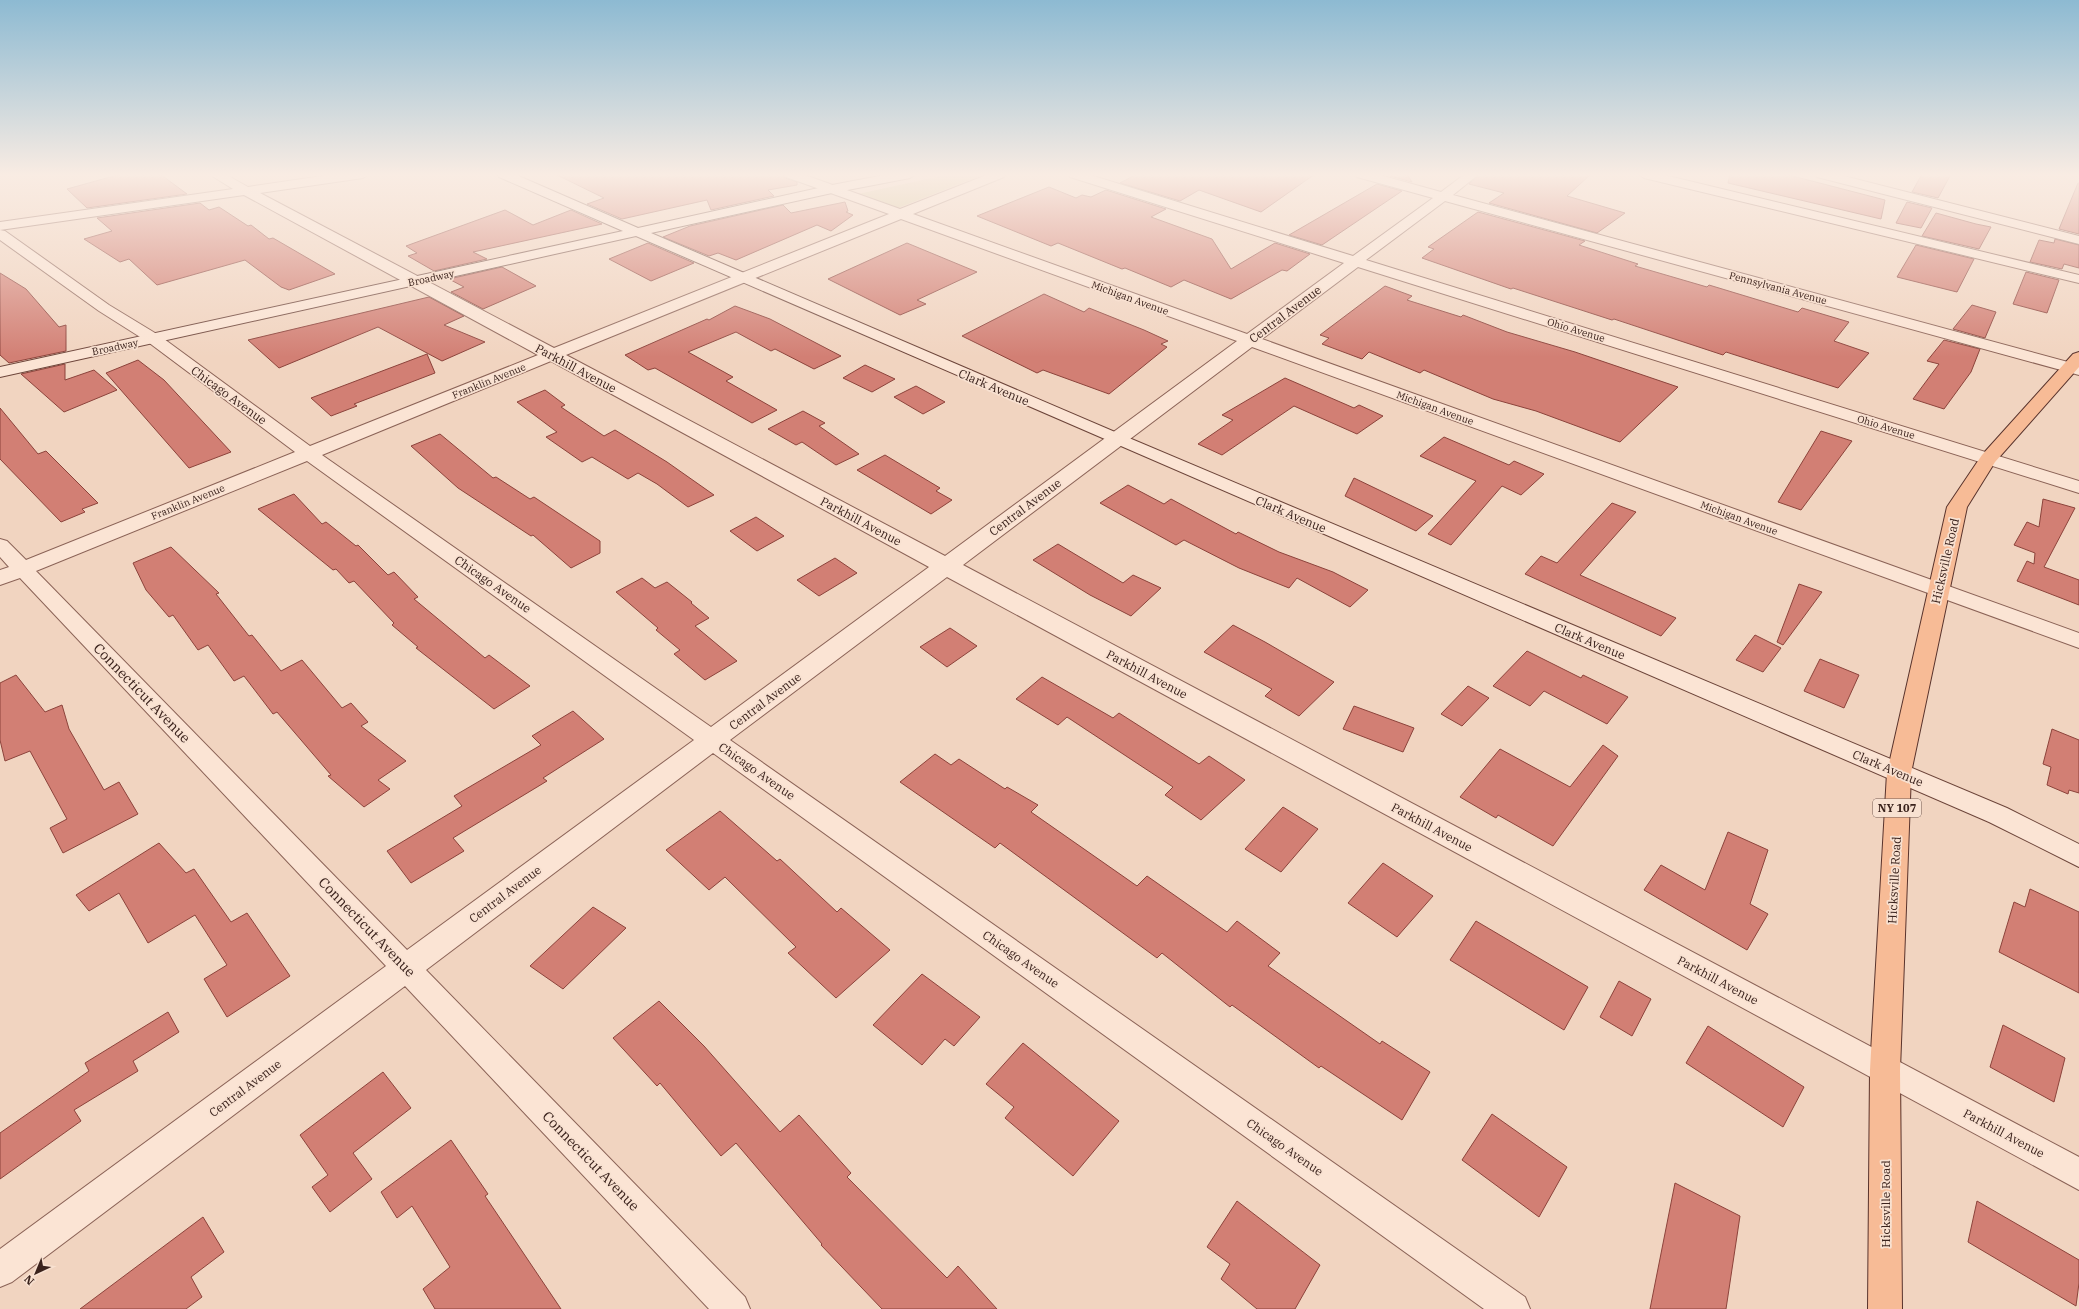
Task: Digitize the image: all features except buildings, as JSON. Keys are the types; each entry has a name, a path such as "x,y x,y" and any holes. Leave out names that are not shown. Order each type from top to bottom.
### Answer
{"main road":[{"name":"Hicksville Road","path":"1885,1309 1885,1070 1899,773 1956,507 1988,458 2075,365"}],"street":[{"name":"Chicago Avenue","path":"2,235 104,308 154,339 309,454 1513,1309"},
{"name":"Parkhill Avenue","path":"328,235 2079,1174"},
{"name":"Broadway","path":"0,372 628,235"},
{"name":"Clark Avenue","path":"642,235 1116,440 1998,815 2079,856"},
{"name":"Franklin Avenue","path":"11,573 848,235"},
{"name":"Michigan Avenue","path":"958,235 2079,641"},
{"name":"Ohio Avenue","path":"1269,235 2079,487"},
{"name":"Central Avenue","path":"0,1270 1391,235"},
{"name":"Pennsylvania Avenue","path":"1589,235 2075,365"},
{"path":"1897,235 2079,279"},
{"path":"2060,235 2079,240"},
{"name":"Connecticut Avenue","path":"0,545 11,573 406,968 733,1309"}]}
